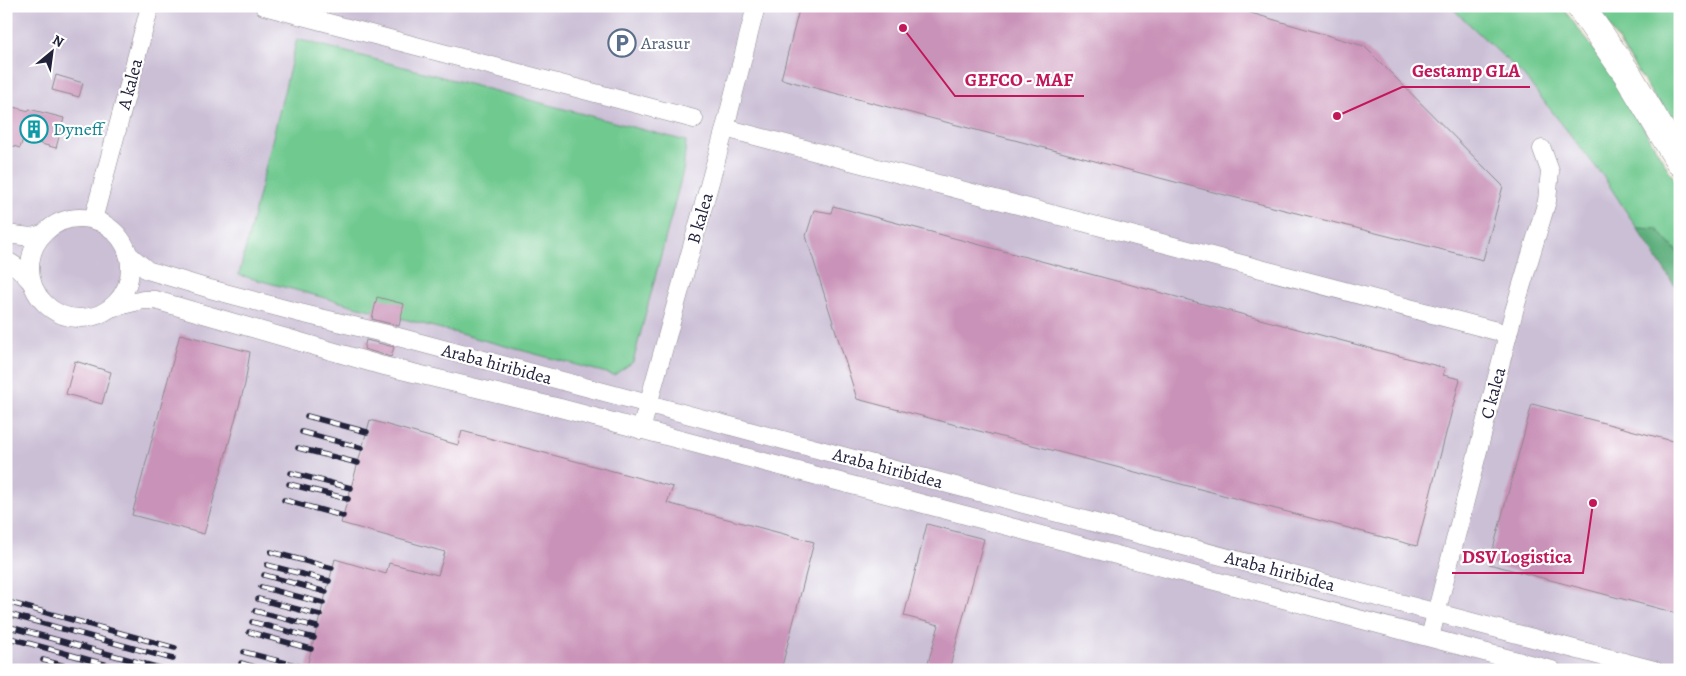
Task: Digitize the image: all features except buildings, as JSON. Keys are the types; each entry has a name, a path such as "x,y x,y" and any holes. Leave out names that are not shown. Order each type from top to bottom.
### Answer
{"highway":[{"path":"1580,6 1628,75 1680,162"}],"street":[{"name":"A kalea","path":"93,220 150,6"},
{"path":"264,6 694,119"},
{"name":"B kalea","path":"641,430 725,128 756,6"},
{"path":"725,128 1508,334"},
{"name":"C kalea","path":"1430,638 1508,334 1547,201 1550,171 1542,149"},
{"path":"80,218 93,220 109,227 121,239 128,254 130,269 128,284 121,298 110,308 98,315 85,318 70,318 55,312 36,294 31,282 30,265 32,256 34,248 43,234 54,225 66,220 80,218"},
{"path":"6,234 31,237 43,234"},
{"name":"Araba hiribidea","path":"128,254 147,270 162,275 1654,670"},
{"path":"6,261 16,267 31,282"},
{"name":"Araba hiribidea","path":"110,308 144,300 155,300 380,364 560,408 1552,670"}],"shaded area":[{"name":"Arasur","path":"6,6 1450,6 1524,76 1603,176 1680,294 1680,670 6,670"}],"green space":[{"path":"1450,6 1561,6 1607,66 1680,189 1680,255 1657,229 1637,228 1603,176 1524,76"},
{"path":"1596,6 1680,6 1680,138"},
{"path":"297,39 686,141 683,171 633,362 614,375 239,275"},
{"path":"1637,228 1657,229 1680,255 1680,294"}],"railway":[{"path":"307,416 367,432"},
{"path":"302,432 362,448"},
{"path":"298,448 358,463"},
{"path":"291,473 351,488"},
{"path":"289,484 348,499"},
{"path":"284,500 343,516"},
{"path":"271,552 332,568"},
{"path":"267,565 329,581"},
{"path":"264,575 326,592"},
{"path":"261,587 323,603"},
{"path":"258,599 320,615"},
{"path":"11,603 175,648"},
{"path":"255,611 317,627"},
{"path":"8,614 173,659"},
{"path":"252,622 314,638"},
{"path":"6,626 167,670"},
{"path":"249,632 311,649"},
{"path":"6,637 126,670"},
{"path":"244,652 306,668"},
{"path":"43,660 80,670"},
{"path":"241,663 264,670"}],"place":[{"name":"GEFCO - MAF","path":"903,28"},
{"name":"Arasur","path":"622,43"},
{"name":"Gestamp GLA","path":"1337,116"},
{"name":"Dyneff","path":"34,129"},
{"name":"DSV Logistica","path":"1593,503"}]}
